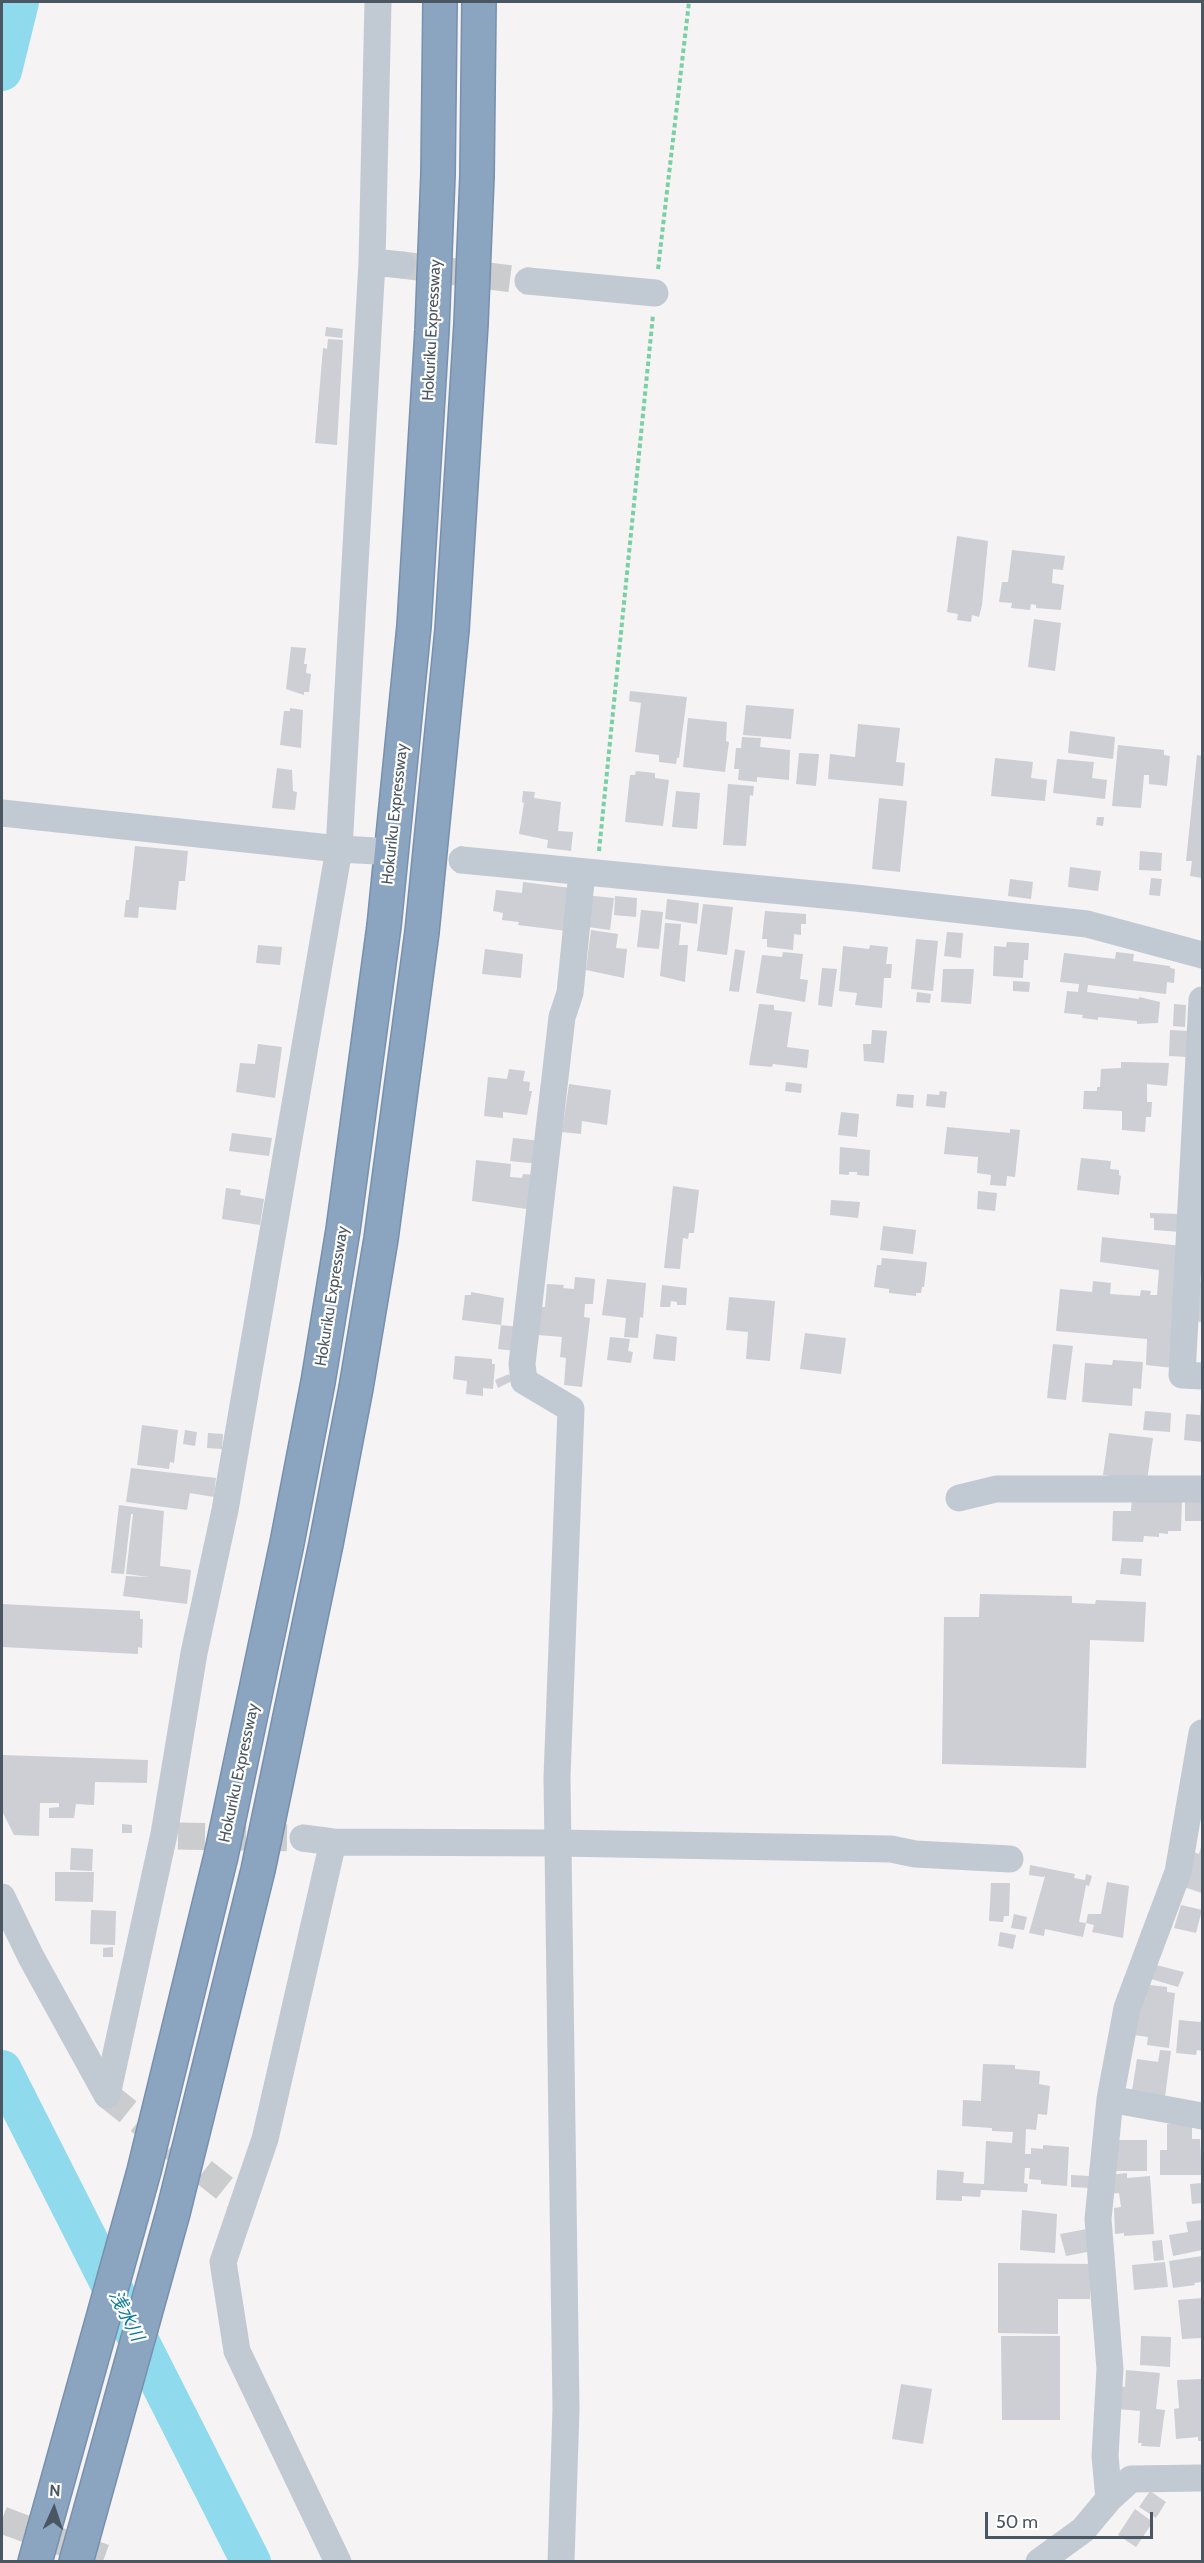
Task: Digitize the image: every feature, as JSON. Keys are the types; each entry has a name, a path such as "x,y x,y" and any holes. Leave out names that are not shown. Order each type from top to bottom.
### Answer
{"highway":[{"name":"Hokuriku Expressway","path":"35,2562 144,2171 221,1856 283,1566 318,1382 364,1078 384,926 416,603 432,330 438,174 440,2"},
{"path":"76,2562 115,2428 253,1894 293,1709 356,1388 403,1084 439,782 455,594 471,324 477,176 479,2"}],"street":[{"path":"2,1897 31,1957 107,2095 171,1835 194,1653 225,1510 339,849 372,261 378,2"},
{"path":"372,261 402,265"},
{"path":"528,281 655,294"},
{"path":"2,813 376,851"},
{"path":"462,860 867,899 1087,924 1203,955"},
{"path":"561,2562 566,2409 557,1777 571,1409 524,1380 522,1364 562,1017 570,993 590,872"},
{"path":"1203,1000 1182,1375 1203,1376"},
{"path":"959,1498 996,1489 1203,1489"},
{"path":"1109,2499 1105,2456 1110,2369 1098,2219 1110,2099 1127,2008 1178,1872 1203,1733"},
{"path":"303,1838 333,1842 558,1843 891,1849 915,1854 1010,1859"},
{"path":"333,1842 265,2139 223,2262 237,2350 338,2562"},
{"path":"1110,2099 1203,2116"},
{"path":"1039,2562 1083,2530 1109,2499 1131,2479 1203,2478"}],"path":[{"path":"590,872 689,2"}],"building":[{"path":"326,327 343,329 342,338 325,336"},
{"path":"328,339 343,340 337,445 315,443 323,348 327,349"},
{"path":"957,536 988,541 982,605 979,617 972,615 971,622 957,620 958,614 947,612"},
{"path":"1012,550 1065,556 1063,570 1053,569 1052,583 1064,585 1061,610 1036,608 1036,605 1031,604 1030,610 1011,608 1012,603 999,602 1002,582 1008,582"},
{"path":"1034,619 1061,623 1055,671 1028,667"},
{"path":"291,647 306,648 304,664 307,664 306,673 311,674 309,692 304,692 304,695 286,689"},
{"path":"630,691 687,697 679,758 676,764 659,762 659,755 635,752 641,703 629,701"},
{"path":"746,705 794,709 791,739 743,735"},
{"path":"290,708 303,710 301,748 280,745 284,711 290,711"},
{"path":"688,718 727,722 726,741 729,742 725,772 683,767"},
{"path":"858,724 900,728 896,762 905,763 903,786 828,779 830,754 855,757"},
{"path":"1070,731 1115,737 1113,759 1068,753"},
{"path":"742,737 761,738 760,747 790,750 789,780 757,777 757,782 738,780 739,769 734,769 736,748 741,748"},
{"path":"1118,745 1164,750 1164,755 1170,756 1167,786 1149,784 1149,775 1144,775 1141,808 1112,806"},
{"path":"799,753 819,754 816,786 796,784"},
{"path":"1197,755 1202,756 1202,878 1190,876 1192,861 1186,861"},
{"path":"995,758 1033,762 1031,778 1047,780 1045,801 991,796"},
{"path":"1057,759 1094,762 1092,778 1107,780 1105,799 1053,793"},
{"path":"277,768 292,770 293,791 297,792 295,810 272,808"},
{"path":"636,771 655,773 655,778 669,780 663,826 625,822 630,775 635,775"},
{"path":"728,784 754,786 753,796 750,795 746,846 723,845"},
{"path":"523,791 535,792 534,798 561,802 558,831 573,832 571,851 547,848 548,840 519,834 524,803 522,802"},
{"path":"676,791 700,793 697,829 672,827"},
{"path":"879,798 907,801 900,872 872,869"},
{"path":"1097,817 1104,817 1103,826 1096,825"},
{"path":"135,846 188,851 185,881 179,881 176,910 139,907 138,918 124,917 126,900 129,900"},
{"path":"1140,851 1162,853 1161,871 1139,870"},
{"path":"1070,867 1101,871 1098,891 1068,887"},
{"path":"1151,878 1162,879 1160,896 1149,895"},
{"path":"1010,879 1033,882 1031,899 1008,896"},
{"path":"523,882 571,888 567,931 518,925 519,922 502,920 503,913 493,911 496,890 522,893"},
{"path":"584,895 614,898 610,930 580,926"},
{"path":"615,896 637,898 636,917 614,915"},
{"path":"667,899 699,903 697,924 665,919"},
{"path":"703,904 733,907 727,955 697,951"},
{"path":"641,910 663,912 659,949 637,947"},
{"path":"765,911 806,914 806,924 801,924 801,935 794,934 793,950 767,947 767,939 762,939"},
{"path":"665,923 681,924 679,945 688,945 685,982 660,976"},
{"path":"591,930 618,934 616,948 627,949 624,978 586,970"},
{"path":"947,932 963,933 961,958 944,956"},
{"path":"916,939 938,941 933,991 911,989"},
{"path":"1007,942 1029,943 1028,960 1024,960 1023,978 993,976 994,946 1006,947"},
{"path":"258,945 282,947 280,965 256,963"},
{"path":"870,945 888,947 886,964 892,964 891,978 884,978 882,1008 855,1005 857,993 839,991 843,946 869,949"},
{"path":"485,949 523,954 521,978 482,974"},
{"path":"735,949 745,951 739,992 729,991"},
{"path":"783,952 803,954 800,979 808,980 805,1002 756,993 762,955 782,957"},
{"path":"1116,952 1134,954 1133,961 1170,966 1175,969 1174,983 1167,982 1166,994 1088,985 1087,992 1139,999 1139,997 1160,1002 1158,1023 1137,1024 1137,1021 1098,1017 1098,1020 1082,1018 1083,1015 1064,1013 1067,991 1078,992 1079,984 1060,982 1064,953 1115,959"},
{"path":"822,968 837,969 832,1007 818,1005"},
{"path":"943,969 974,969 971,1004 941,1002"},
{"path":"1013,981 1030,982 1029,992 1013,991"},
{"path":"917,992 931,994 930,1003 916,1002"},
{"path":"759,1004 774,1005 774,1010 792,1012 787,1047 809,1050 807,1068 773,1064 772,1067 749,1065"},
{"path":"1174,1004 1186,1005 1185,1027 1173,1026"},
{"path":"872,1030 887,1031 884,1063 864,1061 863,1044 871,1044"},
{"path":"1170,1030 1189,1031 1188,1057 1169,1056"},
{"path":"258,1044 282,1047 275,1098 236,1092 240,1063 255,1064"},
{"path":"1121,1062 1169,1063 1167,1086 1147,1084 1147,1102 1152,1102 1151,1117 1146,1117 1145,1132 1122,1130 1122,1111 1083,1109 1084,1091 1097,1091 1097,1087 1100,1087 1101,1069 1121,1068"},
{"path":"509,1069 525,1071 523,1081 530,1082 529,1091 532,1091 527,1115 503,1112 503,1118 484,1116 488,1077 507,1079"},
{"path":"786,1082 802,1084 801,1093 785,1091"},
{"path":"569,1084 611,1090 607,1125 582,1121 581,1134 562,1132"},
{"path":"940,1091 947,1092 945,1108 926,1106 927,1094 939,1095"},
{"path":"897,1094 914,1095 913,1108 896,1106"},
{"path":"841,1112 859,1114 857,1137 838,1135"},
{"path":"947,1127 1010,1133 1010,1129 1020,1130 1015,1177 1007,1176 1006,1186 990,1185 991,1175 977,1173 978,1157 944,1154"},
{"path":"232,1133 272,1138 269,1156 229,1151"},
{"path":"513,1138 541,1141 539,1164 510,1161"},
{"path":"840,1147 870,1150 869,1176 857,1175 857,1172 849,1172 849,1175 839,1174"},
{"path":"1081,1158 1111,1161 1110,1169 1119,1170 1121,1176 1119,1195 1077,1190"},
{"path":"476,1160 511,1164 510,1177 522,1178 523,1174 537,1175 533,1210 472,1201"},
{"path":"673,1186 699,1190 694,1233 689,1233 688,1239 683,1238 680,1269 664,1268"},
{"path":"226,1188 241,1190 240,1195 264,1199 260,1225 222,1219"},
{"path":"978,1191 997,1193 995,1211 977,1209"},
{"path":"831,1200 860,1202 858,1218 830,1215"},
{"path":"1150,1213 1180,1214 1181,1232 1154,1230 1154,1218 1150,1218"},
{"path":"883,1226 916,1230 913,1254 880,1250"},
{"path":"1102,1237 1182,1246 1174,1368 1146,1365 1147,1339 1056,1331 1060,1289 1092,1292 1093,1281 1111,1283 1110,1294 1140,1296 1141,1290 1151,1291 1150,1295 1157,1295 1159,1270 1100,1262"},
{"path":"882,1258 927,1262 924,1287 921,1293 916,1293 916,1296 889,1293 889,1289 874,1287 877,1265 881,1265"},
{"path":"575,1277 595,1279 593,1304 585,1304 584,1317 590,1318 582,1387 564,1385 566,1358 560,1357 562,1337 538,1335 541,1307 545,1307 547,1284 564,1285 563,1288 574,1289"},
{"path":"607,1279 646,1283 643,1318 640,1317 638,1338 624,1337 626,1318 602,1315"},
{"path":"1195,1281 1202,1282 1202,1322 1192,1321"},
{"path":"662,1285 687,1288 686,1305 677,1305 677,1302 671,1301 670,1307 660,1307"},
{"path":"471,1292 504,1298 501,1325 462,1320 465,1295 471,1295"},
{"path":"729,1297 775,1301 770,1361 746,1359 748,1332 726,1330"},
{"path":"501,1325 518,1327 515,1351 498,1349"},
{"path":"805,1333 846,1338 841,1374 800,1369"},
{"path":"656,1334 677,1337 675,1361 653,1359"},
{"path":"610,1337 630,1339 628,1351 633,1352 631,1363 607,1360"},
{"path":"1053,1344 1073,1346 1066,1400 1047,1398"},
{"path":"455,1356 492,1359 492,1364 495,1364 493,1389 483,1388 483,1396 466,1394 467,1381 453,1379"},
{"path":"1113,1360 1143,1362 1141,1389 1133,1388 1132,1406 1082,1402 1085,1363 1112,1365"},
{"path":"509,1374 512,1381 498,1388 495,1380"},
{"path":"1201,1400 1202,1442 1184,1440 1186,1414 1200,1415"},
{"path":"1145,1411 1171,1413 1170,1432 1143,1430"},
{"path":"142,1425 178,1430 174,1463 170,1462 169,1469 137,1465"},
{"path":"185,1430 197,1432 195,1446 183,1444"},
{"path":"208,1433 223,1434 222,1449 207,1448"},
{"path":"1109,1433 1153,1438 1147,1481 1103,1475"},
{"path":"131,1468 216,1478 214,1497 190,1493 187,1510 126,1502"},
{"path":"1132,1497 1182,1499 1181,1531 1168,1531 1168,1534 1159,1533 1159,1537 1144,1536 1143,1542 1112,1541 1113,1511 1131,1511"},
{"path":"1185,1497 1202,1497 1202,1521 1185,1521"},
{"path":"119,1505 164,1511 160,1566 191,1570 187,1604 123,1596 126,1576 149,1577 126,1574 133,1514 131,1514 124,1574 111,1573"},
{"path":"1122,1558 1142,1559 1141,1576 1120,1574"},
{"path":"980,1594 1072,1596 1072,1603 1095,1604 1096,1600 1146,1602 1144,1642 1090,1640 1086,1768 942,1764 944,1617 979,1617"},
{"path":"2,1604 140,1611 140,1619 143,1619 142,1648 138,1647 138,1654 2,1647"},
{"path":"2,1755 148,1760 147,1783 95,1782 94,1805 76,1804 74,1818 49,1818 49,1808 59,1807 59,1803 40,1803 39,1836 14,1835 2,1811"},
{"path":"122,1824 132,1825 132,1833 122,1833"},
{"path":"1202,1843 1202,1893 1184,1887 1194,1852 1199,1854"},
{"path":"71,1848 93,1849 92,1871 70,1870"},
{"path":"1030,1865 1075,1874 1074,1878 1085,1880 1086,1874 1092,1876 1089,1886 1086,1885 1079,1922 1086,1923 1083,1937 1045,1929 1044,1936 1029,1933 1045,1876 1029,1875"},
{"path":"55,1872 94,1872 93,1902 55,1901"},
{"path":"1107,1882 1129,1886 1123,1938 1092,1932 1094,1925 1086,1923 1088,1914 1101,1914"},
{"path":"991,1883 1010,1883 1009,1916 1004,1916 1003,1922 989,1921"},
{"path":"1181,1905 1202,1910 1196,1933 1174,1928"},
{"path":"91,1910 116,1911 115,1945 90,1944"},
{"path":"1014,1914 1027,1917 1024,1930 1011,1928"},
{"path":"1000,1932 1016,1935 1013,1949 998,1946"},
{"path":"113,1947 113,1957 103,1957 103,1948"},
{"path":"1156,1965 1184,1972 1178,1987 1151,1979"},
{"path":"1142,1984 1167,1987 1167,1992 1175,1993 1169,2048 1147,2045 1148,2037 1127,2034"},
{"path":"1179,2020 1200,2022 1202,2020 1202,2051 1197,2050 1196,2055 1176,2053"},
{"path":"1160,2050 1171,2051 1165,2097 1132,2091 1137,2059 1158,2062"},
{"path":"983,2064 1015,2065 1015,2069 1040,2071 1039,2084 1050,2086 1047,2115 1038,2114 1036,2130 1026,2129 1025,2154 1031,2154 1031,2148 1043,2149 1043,2145 1069,2147 1067,2186 1041,2184 1041,2180 1029,2179 1030,2168 1025,2168 1024,2183 1028,2184 1027,2192 981,2190 980,2197 962,2196 962,2201 936,2200 937,2170 964,2172 963,2183 984,2184 986,2141 1012,2143 1013,2132 962,2126 963,2100 981,2101"},
{"path":"1167,2124 1192,2124 1192,2139 1200,2139 1202,2175 1160,2175 1160,2150 1167,2150"},
{"path":"1116,2140 1147,2140 1147,2171 1116,2171"},
{"path":"1127,2173 1127,2178 1150,2176 1154,2234 1124,2236 1124,2233 1115,2234 1114,2208 1121,2207 1119,2193 1110,2194 1109,2175"},
{"path":"1071,2175 1090,2176 1090,2188 1071,2187"},
{"path":"1202,2183 1202,2203 1192,2204 1190,2184"},
{"path":"1022,2210 1057,2214 1055,2253 1020,2250"},
{"path":"1202,2220 1202,2250 1173,2256 1169,2235 1188,2232 1186,2222"},
{"path":"1087,2229 1092,2251 1066,2256 1060,2234"},
{"path":"1162,2240 1164,2260 1154,2261 1152,2241"},
{"path":"1202,2256 1202,2282 1173,2288 1169,2261"},
{"path":"1165,2262 1168,2287 1134,2290 1132,2265"},
{"path":"998,2263 1090,2264 1090,2299 1058,2299 1058,2334 998,2333"},
{"path":"1202,2298 1202,2338 1182,2339 1178,2300"},
{"path":"1001,2336 1060,2336 1060,2420 1002,2420"},
{"path":"1141,2336 1171,2337 1170,2367 1140,2365"},
{"path":"1126,2370 1160,2373 1156,2409 1165,2410 1160,2447 1141,2446 1142,2443 1138,2443 1140,2411 1118,2409 1119,2386 1125,2387"},
{"path":"1202,2379 1202,2441 1198,2441 1198,2437 1176,2439 1174,2409 1179,2408 1177,2380"},
{"path":"901,2384 932,2389 923,2444 892,2439"},
{"path":"1150,2491 1166,2502 1156,2518 1139,2507"},
{"path":"1135,2509 1153,2522 1136,2547 1118,2535"}],"waterway":[{"name":"浅水川","path":"2,71 19,2"},
{"name":"浅水川","path":"2,2070 251,2562"}],"tunnel":[{"path":"402,265 528,281"},
{"path":"376,851 462,860"},
{"path":"178,1836 303,1838"},
{"path":"107,2095 243,2203"},
{"path":"2,2520 116,2562"}]}
